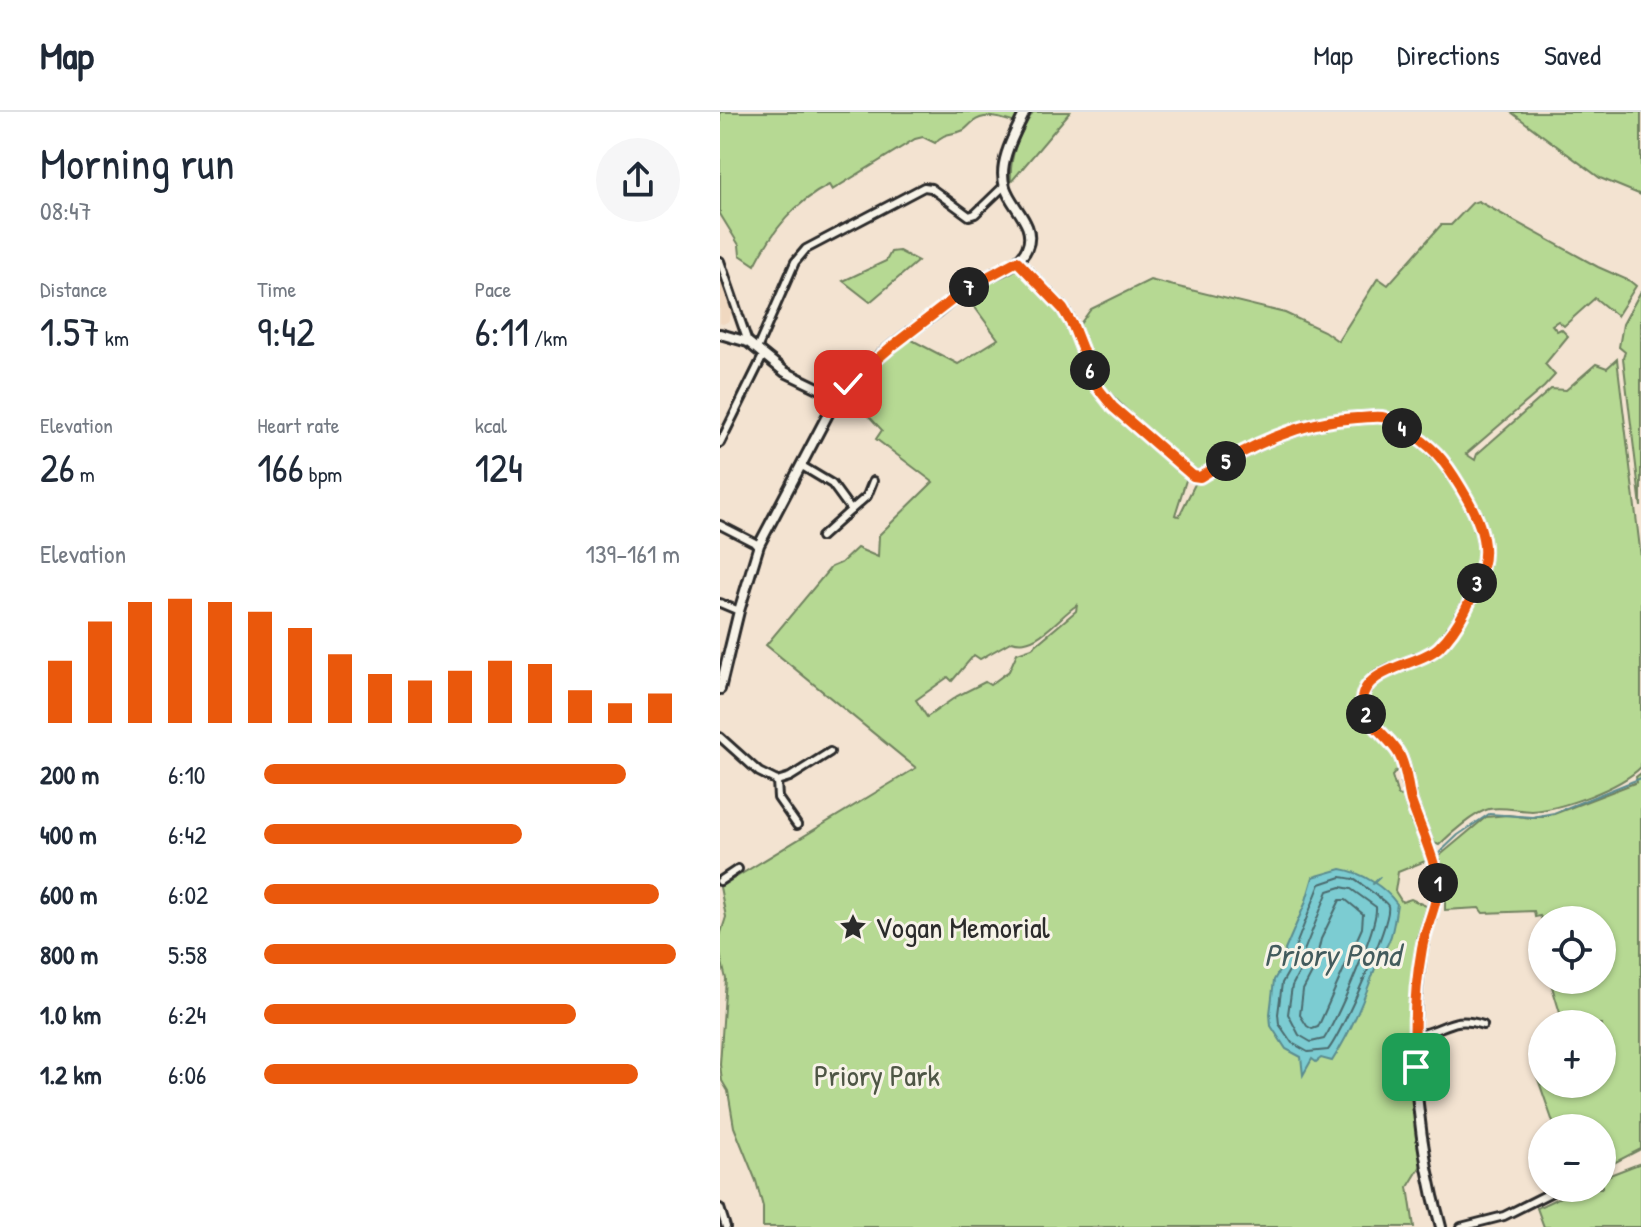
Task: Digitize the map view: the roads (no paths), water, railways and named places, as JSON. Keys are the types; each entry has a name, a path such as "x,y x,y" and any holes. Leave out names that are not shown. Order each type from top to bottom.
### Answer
{"street":[{"path":"720,689 759,545 837,397 891,347 969,287 1017,261 1026,251 1029,235 1004,186 1005,161 1025,112"},
{"path":"720,443 795,262 812,244 924,187 931,188 969,216 1004,186"},
{"path":"720,261 748,342"},
{"path":"1017,261 1063,309 1097,387 1113,407 1193,476 1200,477 1255,444 1293,430 1341,419 1384,417 1425,441 1440,454 1469,502 1485,547 1483,565 1460,616 1438,648 1428,656 1376,678 1362,700 1367,715 1392,742 1401,758 1438,881 1438,893 1421,951 1415,1035 1427,1164 1441,1227"},
{"path":"720,334 748,342 806,384 837,397"},
{"path":"802,466 832,484 851,510"},
{"path":"821,537 867,496 873,481"},
{"path":"720,525 759,545"},
{"path":"720,603 739,611"},
{"path":"720,737 759,772 777,781 790,777 830,752"},
{"path":"777,781 778,798 797,825"},
{"path":"720,881 738,869"},
{"path":"1415,1035 1432,1033 1458,1020 1483,1025"},
{"path":"1461,1227 1504,1216 1532,1202"},
{"path":"720,1208 726,1227"}],"water":[{"name":"Priory Pond","path":"1341,869 1364,877 1392,898 1397,904 1394,922 1388,944 1378,960 1358,1013 1332,1061 1321,1058 1316,1062 1312,1059 1303,1075 1301,1057 1286,1049 1271,1026 1274,980 1286,959 1285,950 1313,877"}],"waterway":[{"path":"1437,855 1458,835 1489,814 1532,817 1554,813 1641,778"},
{"path":"1373,884 1380,877"}],"place":[{"name":"Vogan Memorial","path":"853,927"}],"park label":[{"name":"Priory Park","path":"877,1075"}]}
